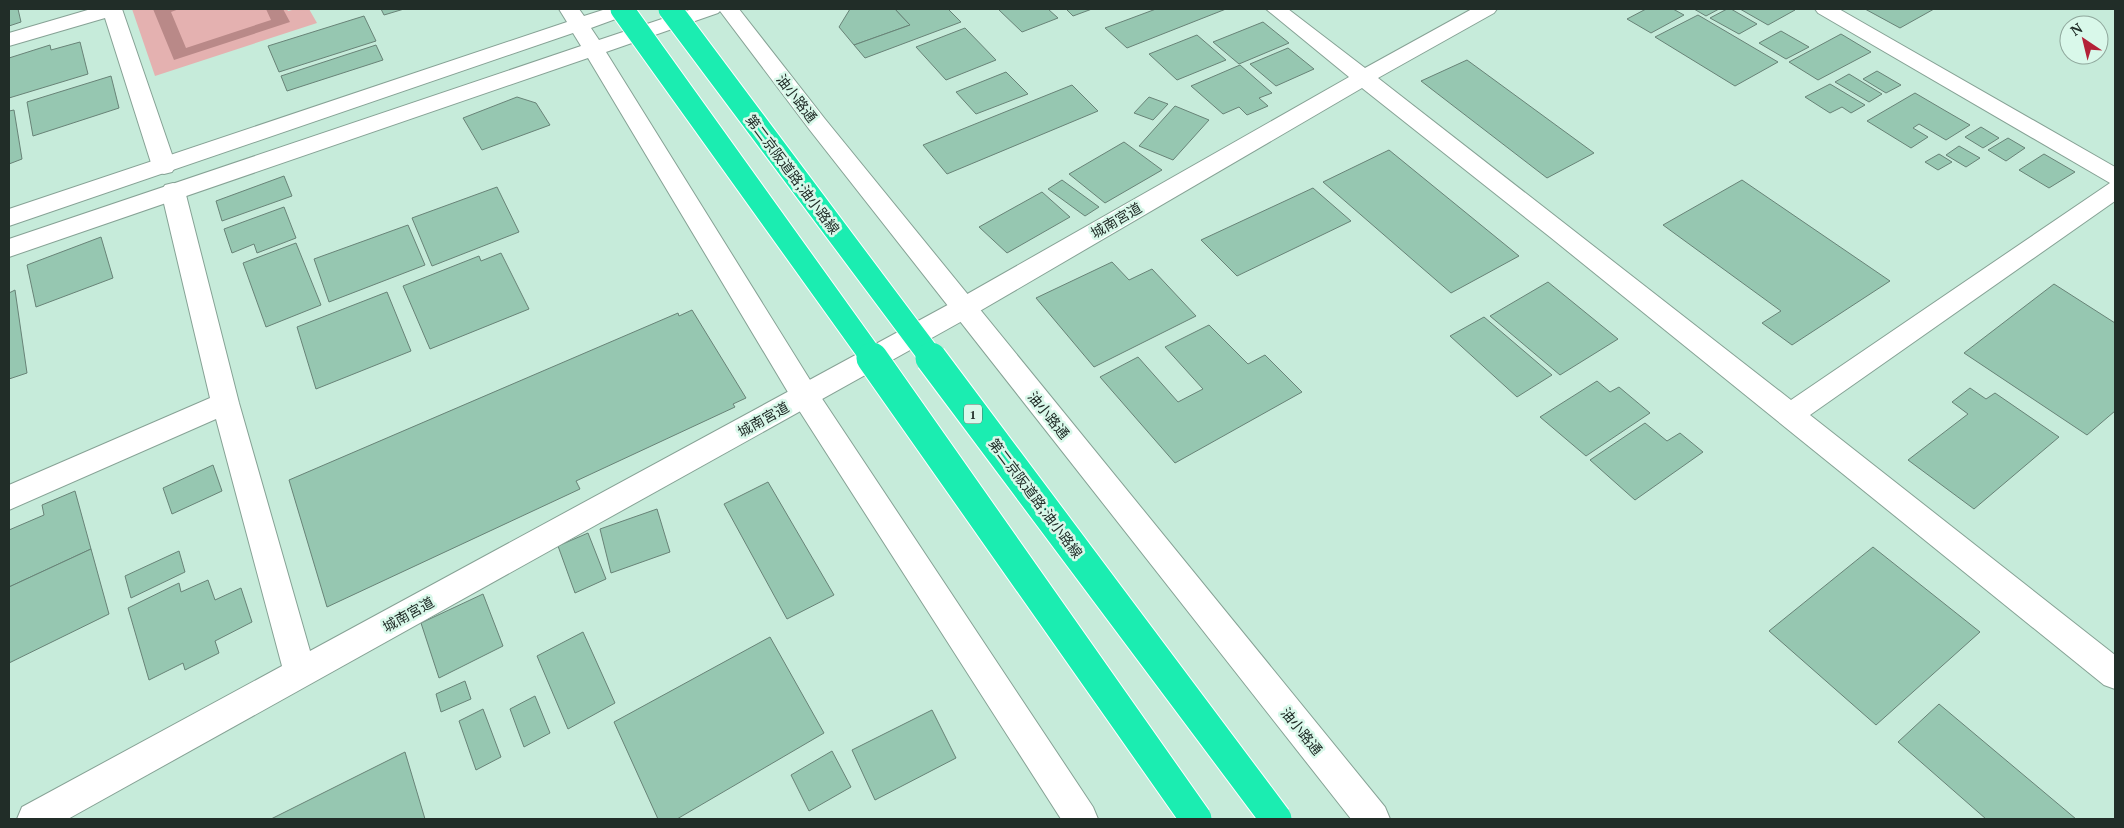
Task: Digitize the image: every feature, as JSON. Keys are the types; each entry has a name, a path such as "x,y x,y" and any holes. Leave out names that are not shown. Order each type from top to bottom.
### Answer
{"highway":[{"path":"623,9 822,286 1196,819"},
{"name":"第二京阪道路;油小路線","path":"670,9 1276,819"}],"street":[{"path":"9,40 112,9 164,166"},
{"path":"9,218 164,166 574,17 623,9"},
{"path":"9,248 711,9"},
{"name":"油小路通","path":"729,9 964,308 1373,819"},
{"path":"1276,9 2115,674"},
{"name":"城南宮道","path":"34,819 67,811 300,673 964,308 1363,78 1487,9"},
{"path":"1825,9 2115,177"},
{"path":"574,17 805,396 1081,819"},
{"path":"1790,415 2115,190"},
{"path":"173,192 225,403 300,673"},
{"path":"9,498 225,403"}],"shaded area":[{"path":"9,9 2115,9 2115,819 9,819"},
{"path":"132,9 287,9 288,11 309,9 317,23 155,76"},
{"path":"153,9 179,9 171,12 186,48 271,20 266,9 283,9 290,22 174,60"}],"building":[{"path":"9,9 18,9 21,22 9,26"},
{"path":"381,9 404,9 384,15"},
{"path":"850,9 895,9 910,25 854,45 839,27"},
{"path":"895,9 948,9 961,22 865,58 854,45 910,25"},
{"path":"998,9 1048,9 1058,18 1022,32"},
{"path":"1066,9 1092,9 1073,16"},
{"path":"1156,9 1226,9 1127,48 1105,28"},
{"path":"1646,9 1673,9 1684,15 1651,33 1627,19"},
{"path":"1694,9 1719,9 1706,16"},
{"path":"1727,9 1731,9 1757,24 1739,34 1710,18"},
{"path":"1740,9 1793,9 1795,10 1768,25"},
{"path":"1865,9 1934,9 1900,28"},
{"path":"1698,15 1778,62 1735,86 1655,37"},
{"path":"364,16 376,41 279,72 268,46"},
{"path":"1263,22 1289,43 1239,64 1213,42"},
{"path":"965,28 996,60 946,80 916,47"},
{"path":"1781,31 1809,47 1786,59 1759,43"},
{"path":"1841,34 1871,52 1818,80 1789,62"},
{"path":"1197,35 1226,60 1177,80 1149,54"},
{"path":"80,42 88,74 9,98 9,58 50,45 51,50"},
{"path":"376,45 383,60 287,91 281,76"},
{"path":"1288,48 1314,69 1276,86 1250,64"},
{"path":"1467,60 1594,153 1547,178 1421,81"},
{"path":"1240,65 1272,93 1259,98 1268,106 1247,115 1239,107 1223,114 1191,86"},
{"path":"1877,71 1901,85 1886,93 1863,79"},
{"path":"1006,72 1028,94 976,114 956,92"},
{"path":"1849,74 1882,94 1869,102 1835,82"},
{"path":"111,76 119,108 33,136 27,102"},
{"path":"1830,84 1865,105 1851,113 1842,107 1830,113 1805,97"},
{"path":"1072,85 1098,111 947,174 923,145"},
{"path":"1915,93 1970,125 1946,140 1919,124 1913,128 1928,137 1911,148 1867,121"},
{"path":"517,97 536,103 550,125 482,150 463,118"},
{"path":"1149,97 1168,104 1153,120 1134,113"},
{"path":"1175,106 1209,120 1173,160 1139,146"},
{"path":"14,110 22,159 9,164 9,111"},
{"path":"1981,127 1999,138 1983,148 1965,137"},
{"path":"2008,138 2025,148 2006,161 1988,150"},
{"path":"1124,142 1162,170 1105,203 1069,174"},
{"path":"1959,146 1980,158 1966,167 1946,155"},
{"path":"1389,150 1519,256 1451,293 1323,182"},
{"path":"1939,154 1952,162 1938,170 1925,162"},
{"path":"2044,154 2075,172 2049,188 2019,170"},
{"path":"284,176 292,196 222,221 216,201"},
{"path":"1062,180 1099,207 1085,216 1048,189"},
{"path":"1742,180 1890,281 1792,345 1762,323 1781,311 1663,225"},
{"path":"497,187 519,232 432,266 412,218"},
{"path":"1313,188 1351,221 1237,276 1201,240"},
{"path":"1042,192 1070,217 1007,253 979,227"},
{"path":"284,207 296,238 257,253 254,244 232,253 224,229"},
{"path":"408,225 425,265 329,302 314,259"},
{"path":"101,237 113,278 36,307 27,265"},
{"path":"296,243 321,305 266,327 243,263"},
{"path":"501,253 529,309 430,349 403,286 479,256 481,261"},
{"path":"1112,262 1129,280 1152,269 1196,316 1094,367 1036,298"},
{"path":"1548,282 1618,339 1560,375 1490,316"},
{"path":"2054,284 2115,323 2115,411 2087,435 1964,353"},
{"path":"15,290 27,373 9,379 9,293"},
{"path":"387,292 411,351 316,389 297,327"},
{"path":"692,310 746,398 733,404 735,407 576,481 580,489 327,607 289,480 678,313 679,316"},
{"path":"1484,317 1552,375 1517,397 1450,336"},
{"path":"1209,325 1248,364 1265,355 1302,392 1175,463 1100,377 1138,357 1178,402 1203,389 1165,347"},
{"path":"1597,381 1610,392 1619,387 1650,413 1586,456 1540,417"},
{"path":"1970,388 1986,399 1995,393 2059,437 1974,509 1908,460 1968,414 1952,402"},
{"path":"1645,423 1667,441 1680,433 1703,452 1635,500 1590,460"},
{"path":"213,465 222,491 172,514 163,488"},
{"path":"768,482 834,595 787,619 724,504"},
{"path":"75,491 91,549 9,587 9,530 44,515 42,505"},
{"path":"657,509 670,552 611,573 600,529"},
{"path":"588,533 606,579 575,593 558,546"},
{"path":"1873,547 1980,632 1876,725 1769,631"},
{"path":"91,549 109,614 9,663 9,587"},
{"path":"179,551 185,572 131,598 125,576"},
{"path":"208,580 215,600 241,588 252,622 215,641 219,653 185,670 183,663 149,680 128,608 179,583 181,592"},
{"path":"483,594 503,646 439,678 421,623"},
{"path":"583,632 615,703 568,729 537,656"},
{"path":"770,637 824,733 677,819 658,819 614,722"},
{"path":"465,681 471,699 441,712 436,694"},
{"path":"535,696 550,733 524,747 510,709"},
{"path":"1939,704 2076,819 1986,819 1898,742"},
{"path":"483,709 501,757 476,770 459,721"},
{"path":"932,710 956,758 875,800 852,750"},
{"path":"832,751 851,787 809,811 791,775"},
{"path":"405,752 425,819 271,819"}]}
